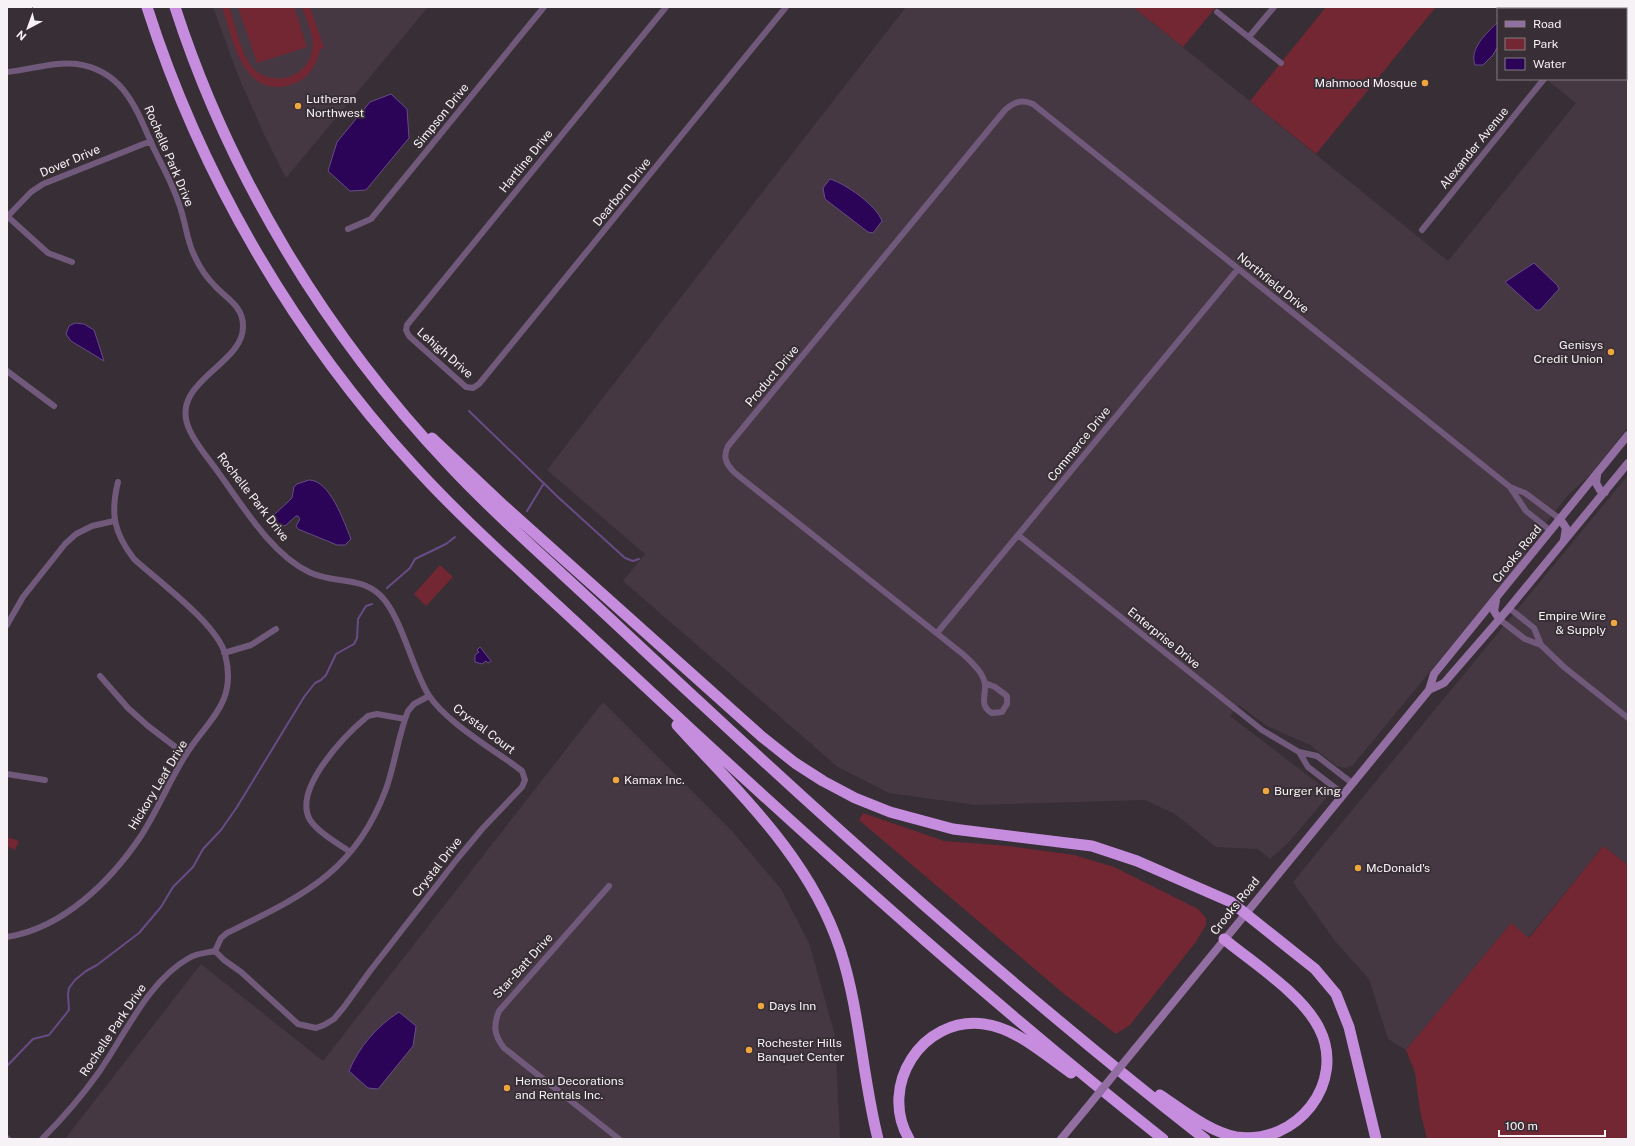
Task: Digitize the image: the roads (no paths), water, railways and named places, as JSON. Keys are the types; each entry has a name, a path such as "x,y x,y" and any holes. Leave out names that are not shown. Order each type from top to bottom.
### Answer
{"highway":[{"path":"148,7 176,86 213,169 262,260 317,346 371,416 433,486 480,533 623,666 885,906 1125,1109 1163,1139"},
{"path":"175,7 205,89 233,152 258,200 313,293 342,336 389,397 438,454 478,495 749,748 903,887 1000,972 1205,1139"},
{"path":"389,397 502,504 749,726 795,763 823,781 872,806 922,822 983,833 1077,843 1109,850 1224,898 1245,912 1315,970 1336,994 1350,1027 1376,1139"},
{"path":"623,666 767,822 794,857 815,890 830,922 844,964 878,1139"},
{"path":"1103,1057 1203,1123 1228,1135 1254,1139 1273,1135 1289,1128 1304,1117 1317,1101 1326,1073 1327,1054 1319,1028 1294,996 1224,939"},
{"path":"909,1139 903,1126 898,1106 899,1087 904,1069 915,1052 928,1039 944,1030 966,1024 985,1024 1013,1034 1125,1109"}],"main road":[{"name":"Crooks Road","path":"1061,1139 1245,912 1429,690 1434,674 1628,435"},
{"name":"Crooks Road","path":"1429,690 1444,683 1509,608 1628,463"},
{"path":"1598,472 1596,483 1600,490 1604,492"},
{"path":"1560,519 1566,528 1563,542"},
{"path":"1498,596 1494,611 1499,619"}],"street":[{"name":"Simpson Drive","path":"348,229 371,219 544,7"},
{"name":"Hartline Drive","path":"406,330 407,325 666,7"},
{"name":"Dearborn Drive","path":"473,388 479,384 785,7"},
{"path":"1249,37 1274,7"},
{"path":"1217,12 1281,63"},
{"name":"Rochelle Park Drive","path":"7,72 68,63 86,66 113,80 128,94 138,112 179,203 186,233 194,256 211,282 239,308 243,322 242,334 237,346 192,392 186,412 190,432 243,507 270,540 286,556 301,568 318,576 332,580 355,582 370,587 384,599 392,611 429,696"},
{"name":"Alexander Avenue","path":"1422,230 1543,80"},
{"name":"Northfield Drive","path":"1019,101 1033,104 1510,487 1525,493 1560,519"},
{"name":"Product Drive","path":"985,683 978,668 937,633 735,473 726,463 725,452 728,446 1005,110 1019,101"},
{"name":"Dover Drive","path":"7,216 31,192 43,184 151,142"},
{"path":"7,216 48,253 72,262"},
{"name":"Commerce Drive","path":"937,633 1238,269"},
{"name":"Lehigh Drive","path":"406,330 409,336 466,387 473,388"},
{"path":"7,371 54,406"},
{"name":"Hickory Leaf Drive","path":"7,938 39,929 53,922 70,910 104,881 141,836 186,755 213,721 225,697 228,681 224,653 212,631 202,620 134,559 125,548 114,520 114,497 118,482"},
{"name":"Northfield Drive","path":"1510,487 1526,511 1551,531"},
{"path":"7,625 13,613 65,544 76,534 92,526 114,520"},
{"name":"Enterprise Drive","path":"1018,535 1262,730 1299,752 1317,756 1352,783"},
{"path":"1509,608 1534,628 1541,644 1564,667 1628,718"},
{"path":"7,610 13,613"},
{"path":"1499,619 1525,639 1541,644"},
{"path":"224,653 251,645 276,628"},
{"path":"100,676 128,708 148,726 186,755"},
{"path":"985,683 995,687 1007,696 1007,704 1002,712 992,713 983,704 985,683"},
{"path":"215,951 221,938 227,933 295,899 333,872 350,852 372,821 386,789 405,719 414,704 429,696"},
{"name":"Crystal Court","path":"429,696 449,717 522,771 524,780"},
{"path":"350,852 315,826 310,820 307,809 309,793 324,761 368,716 381,714 405,719"},
{"name":"Enterprise Drive","path":"1299,752 1308,767 1343,794"},
{"path":"7,774 45,780"},
{"name":"Crystal Drive","path":"215,951 224,960 241,972 298,1024 316,1028 324,1025 334,1019 458,858 483,828 522,787 524,780"},
{"name":"Star-Batt Drive","path":"609,886 499,1011 494,1022 495,1031 504,1048 620,1139"},
{"name":"Rochelle Park Drive","path":"42,1139 80,1097 100,1071 146,999 161,981 189,958 215,951"}],"water":[{"path":"1497,23 1497,48 1493,55 1483,65 1475,65 1475,53 1484,36"},
{"path":"391,94 407,109 409,138 366,190 350,191 328,171 337,142 370,102"},
{"path":"830,179 852,190 874,208 882,221 873,233 868,232 825,199 823,188"},
{"path":"1534,263 1557,285 1559,289 1540,310 1536,310 1505,282"},
{"path":"75,323 84,324 94,330 104,361 71,341 66,334 69,326"},
{"path":"309,480 317,482 323,487 330,494 335,503 351,539 345,545 337,545 298,529 296,526 300,519 298,516 296,516 285,526 274,522 274,515 292,498 294,487 297,484"},
{"path":"480,647 491,661 488,663 486,661 482,664 475,662 475,655 479,652 477,650"},
{"path":"399,1012 416,1026 413,1046 378,1089 368,1088 349,1071 363,1045 376,1030"}],"waterway":[{"path":"469,411 559,498 625,558 633,561 639,559"},
{"path":"527,511 544,483"},
{"path":"387,588 410,568 415,559 446,544 455,537"},
{"path":"7,1066 33,1039 49,1035 69,1010 69,988 75,980 139,933 161,907 173,887 193,867 203,849 221,830 237,807 304,697 315,683 326,675 336,654 354,644 357,638 358,619 366,606 372,604"}],"place":[{"name":"Mahmood Mosque","path":"1425,83"},
{"name":"Lutheran Northwest","path":"298,106"},
{"name":"Genisys Credit Union","path":"1611,352"},
{"name":"Empire Wire & Supply","path":"1614,623"},
{"name":"Kamax Inc.","path":"616,780"},
{"name":"Burger King","path":"1266,791"},
{"name":"McDonald's","path":"1358,868"},
{"name":"Days Inn","path":"761,1006"},
{"name":"Rochester Hills Banquet Center","path":"749,1050"},
{"name":"Hemsu Decorations and Rentals Inc.","path":"507,1088"}]}
